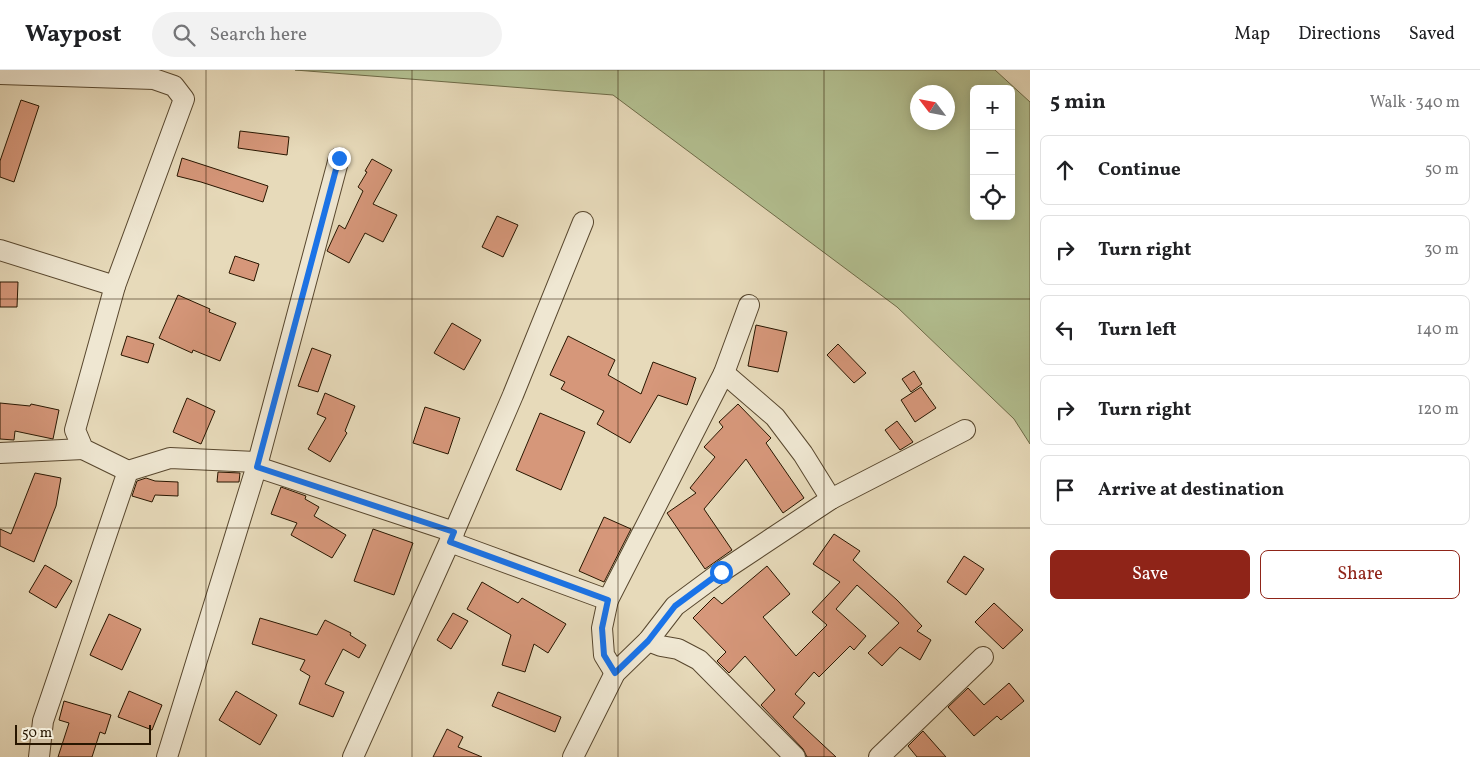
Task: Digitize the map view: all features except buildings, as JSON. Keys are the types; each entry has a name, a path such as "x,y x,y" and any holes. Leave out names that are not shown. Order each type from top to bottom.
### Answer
{"street":[{"path":"0,74 154,79 174,86 184,99 115,286 76,430 83,449"},
{"path":"167,757 258,465 339,158"},
{"path":"354,757 452,537 584,222"},
{"path":"0,250 115,286"},
{"path":"615,673 604,655 602,628 608,600 724,373 749,305"},
{"path":"724,373 775,418 803,454 831,499"},
{"path":"573,757 615,673 648,641 675,606 721,572 831,499 965,430"},
{"path":"0,453 83,449 128,471 170,458 258,465 452,537 608,600"},
{"path":"39,757 44,721 128,471"},
{"path":"648,641 678,649 699,660 795,757"},
{"path":"878,757 983,657"}],"green space":[{"path":"295,70 995,70 1011,85 970,85 970,220 1015,220 1015,88 1030,102 1030,444 1014,419 897,307 613,95"}],"route":[{"path":"339,158 257,467 454,532 450,542 608,600 602,628 604,655 615,673 648,641 675,606 721,572"}]}
